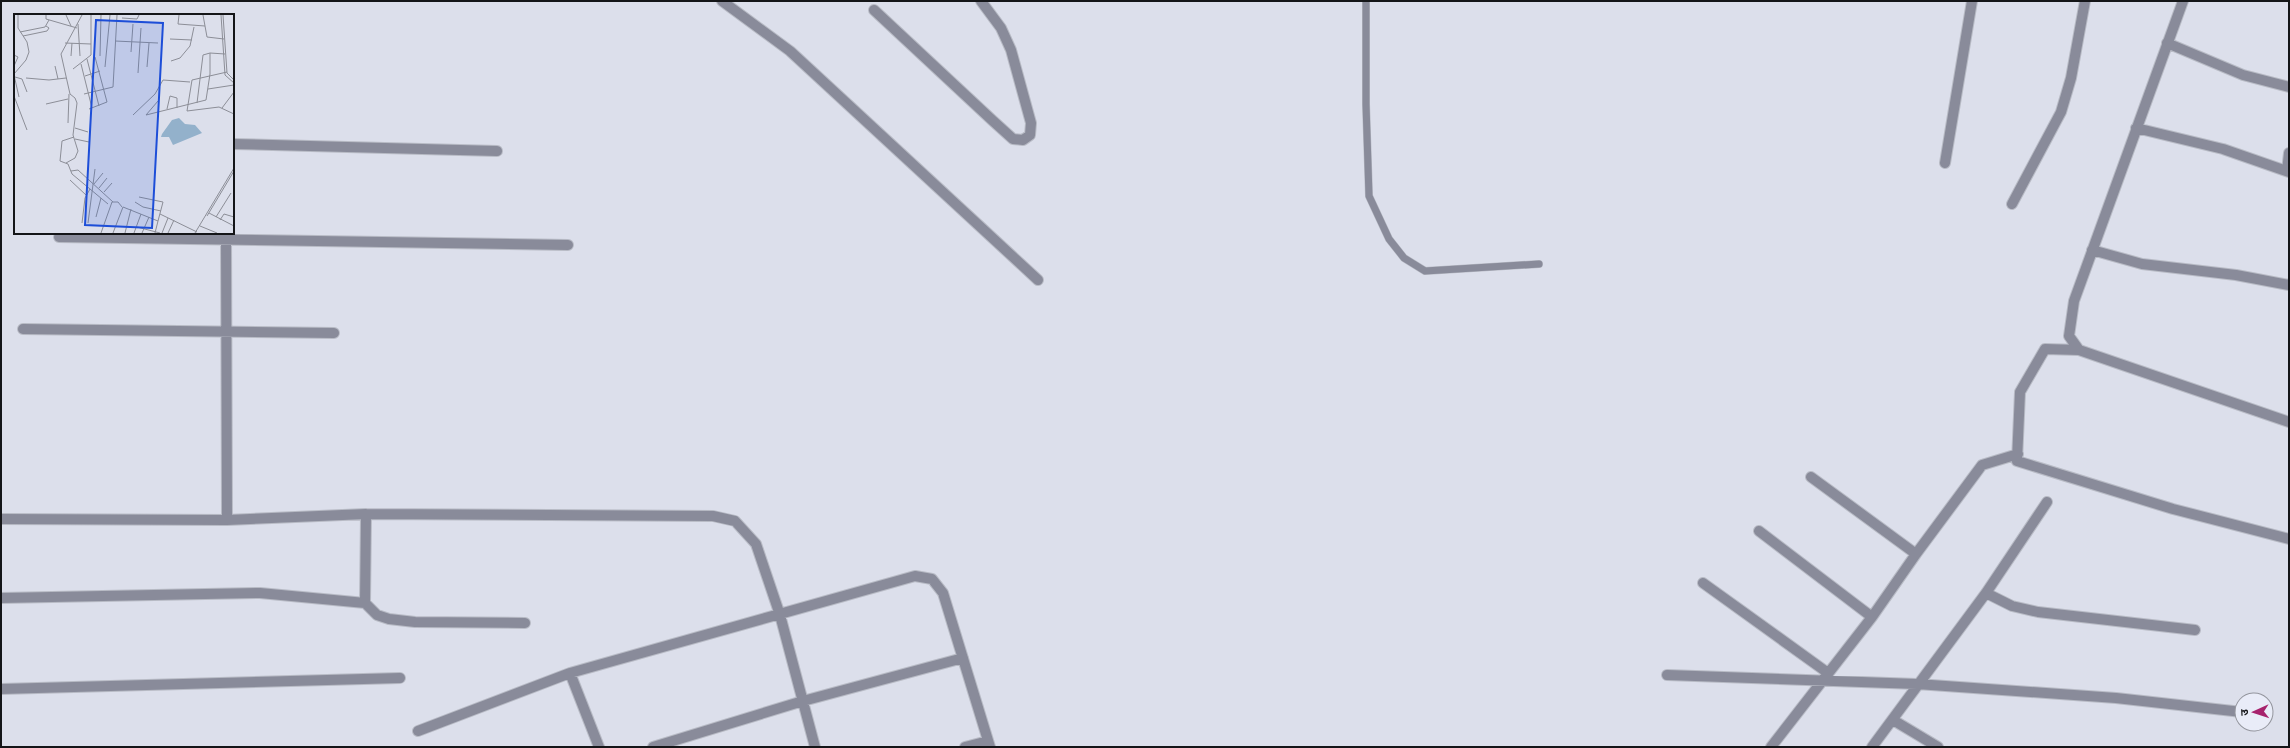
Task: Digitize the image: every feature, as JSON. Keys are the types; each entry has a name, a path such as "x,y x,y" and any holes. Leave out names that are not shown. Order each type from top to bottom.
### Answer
{"street":[{"path":"722,1 790,51 1038,280"},
{"path":"874,10 1013,139 1023,140 1030,135 1031,124 1011,50 1001,28 981,1"},
{"path":"1945,162 1972,1"},
{"path":"2012,204 2061,112 2071,78 2086,1"},
{"path":"2079,350 2069,336 2074,301 2183,1"},
{"path":"2168,44 2243,75 2289,87"},
{"path":"2136,128 2223,149 2288,172 2289,153"},
{"path":"234,144 497,151"},
{"path":"59,237 226,236 568,244"},
{"path":"226,236 227,520"},
{"path":"2092,250 2142,264 2236,275 2289,284"},
{"path":"23,329 334,333"},
{"path":"2289,422 2079,350 2045,349 2020,392 2017,461 2173,509 2289,539"},
{"path":"1771,747 1872,617 1916,554 1982,465 2018,454"},
{"path":"1811,477 1916,554"},
{"path":"1872,747 1893,720 1917,684 1986,593 2047,502"},
{"path":"365,603 366,514"},
{"path":"1,519 227,520 366,514 713,516 735,521 756,544 780,615 815,747"},
{"path":"1759,531 1872,617"},
{"path":"418,731 570,673 915,576 932,579 943,593 989,744 965,747"},
{"path":"1703,583 1825,677"},
{"path":"1,598 260,593 365,603 377,615 389,620 415,622 525,623"},
{"path":"1986,593 2012,606 2038,612 2195,630"},
{"path":"653,747 804,701 963,658"},
{"path":"570,673 599,747"},
{"path":"1667,675 1825,677 2116,698 2234,711"},
{"path":"1,689 400,678"},
{"path":"1893,720 1938,747"}],"lane":[{"path":"1366,1 1366,104 1369,196 1388,239 1404,258 1425,271 1539,264"}]}
